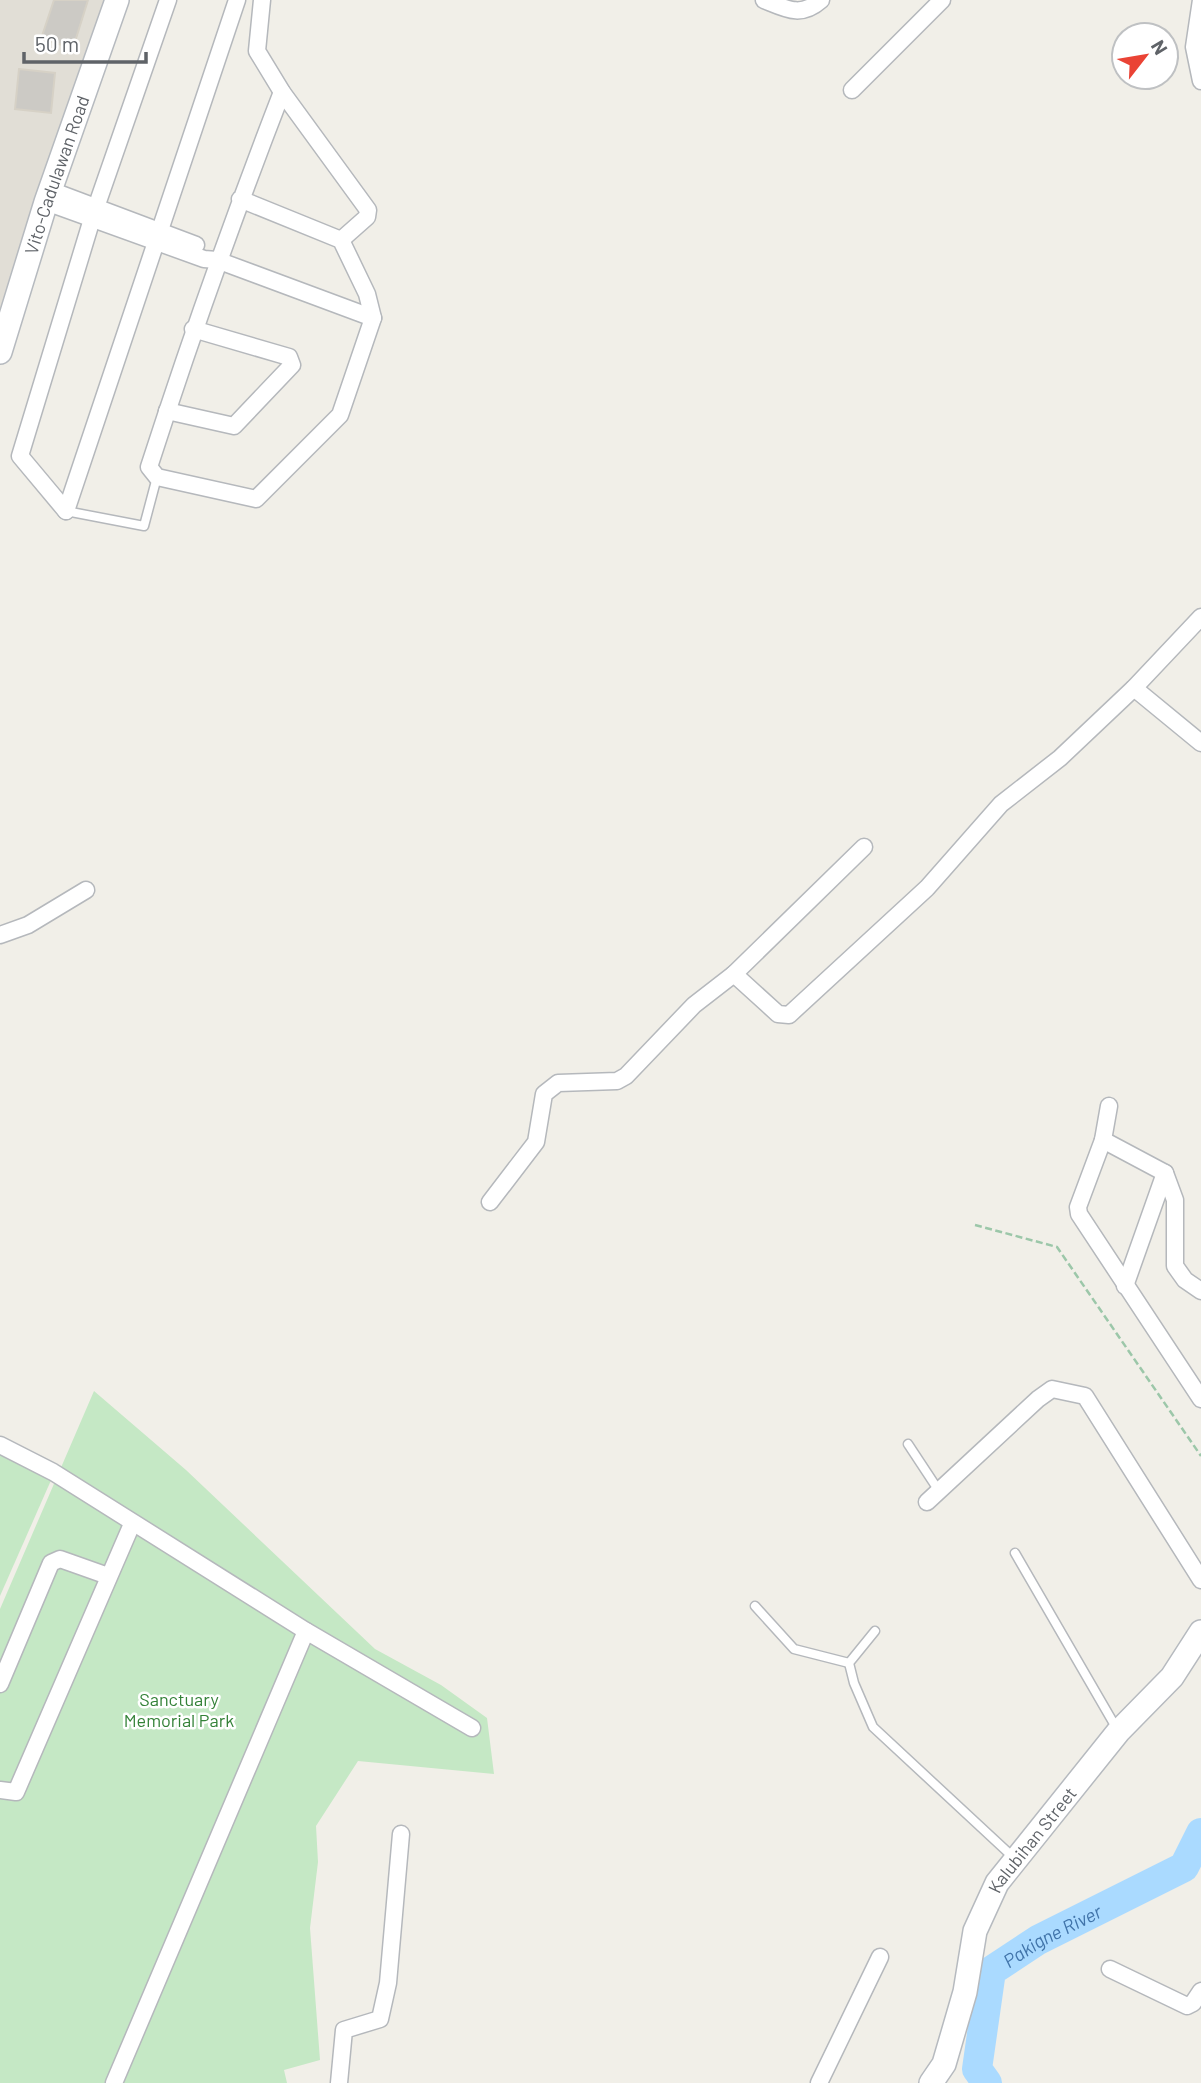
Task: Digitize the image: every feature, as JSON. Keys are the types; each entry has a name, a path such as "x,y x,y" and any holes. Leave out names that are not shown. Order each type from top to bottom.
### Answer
{"street":[{"name":"Vito-Cadulawan Road","path":"0,352 48,196 117,0"},
{"path":"66,511 20,456 94,213 168,0"},
{"path":"66,511 237,0"},
{"path":"262,0 256,47 282,92 368,211 367,217 341,240"},
{"path":"764,0 792,12 804,12 821,0"},
{"path":"852,90 943,0"},
{"path":"1201,0 1194,47 1201,81"},
{"path":"240,200 341,240 367,294 373,318 340,415 256,499 157,477 149,467 217,260 240,200 282,92"},
{"path":"48,196 156,236 204,259 217,260 373,318"},
{"path":"167,411 234,426 292,365 289,357 193,329"},
{"path":"734,974 778,1014 789,1015 927,888 1001,804 1060,758 1134,688 1201,618"},
{"path":"1134,688 1201,743"},
{"path":"490,1202 536,1142 544,1094 558,1083 617,1081 626,1076 694,1005 734,974 864,847"},
{"path":"0,935 28,925 86,890"},
{"path":"1109,1106 1103,1140 1077,1207 1082,1223 1201,1399"},
{"path":"1103,1140 1165,1173 1175,1200 1175,1266 1185,1280 1201,1292"},
{"path":"1125,1286 1165,1173"},
{"path":"933,1496 1038,1399 1052,1389 1069,1390 1086,1396 1201,1580"},
{"path":"0,1445 53,1472 306,1631 472,1728"},
{"path":"0,1790 16,1792 132,1524"},
{"path":"0,1684 51,1563 61,1559 108,1576"},
{"path":"114,2083 306,1631"},
{"name":"Kalubihan Street","path":"931,2083 944,2064 965,1992 975,1931 997,1883 1014,1858 1118,1731 1172,1677 1201,1632"},
{"path":"339,2083 344,2030 380,2019 388,1983 401,1833"},
{"path":"819,2083 880,1957"},
{"path":"1110,1969 1187,2006 1193,2003 1201,1991"}],"lane":[{"path":"66,511 144,526 157,477"},
{"path":"908,1444 933,1496"},
{"path":"1015,1553 1118,1731"},
{"path":"755,1606 794,1649 849,1663"},
{"path":"875,1631 849,1663 853,1684 873,1727 1014,1858"}],"path":[{"path":"975,1225 1057,1247 1201,1456"}],"shaded area":[{"path":"0,0 105,0 0,330"}],"green space":[{"name":"Sanctuary Memorial Park","path":"94,1391 186,1470 375,1649 441,1685 487,1718 494,1774 358,1761 316,1826 318,1862 310,1928 320,2060 284,2070 287,2083 0,2083 0,1609"},
{"path":"0,1451 52,1478 0,1596"}],"building":[{"path":"54,0 88,0 73,48 41,39"},
{"path":"19,69 55,73 51,113 15,109"}],"waterway":[{"name":"Pakigne River","path":"987,2083 977,2069 991,1971 1038,1940 1184,1867 1201,1833"}]}
